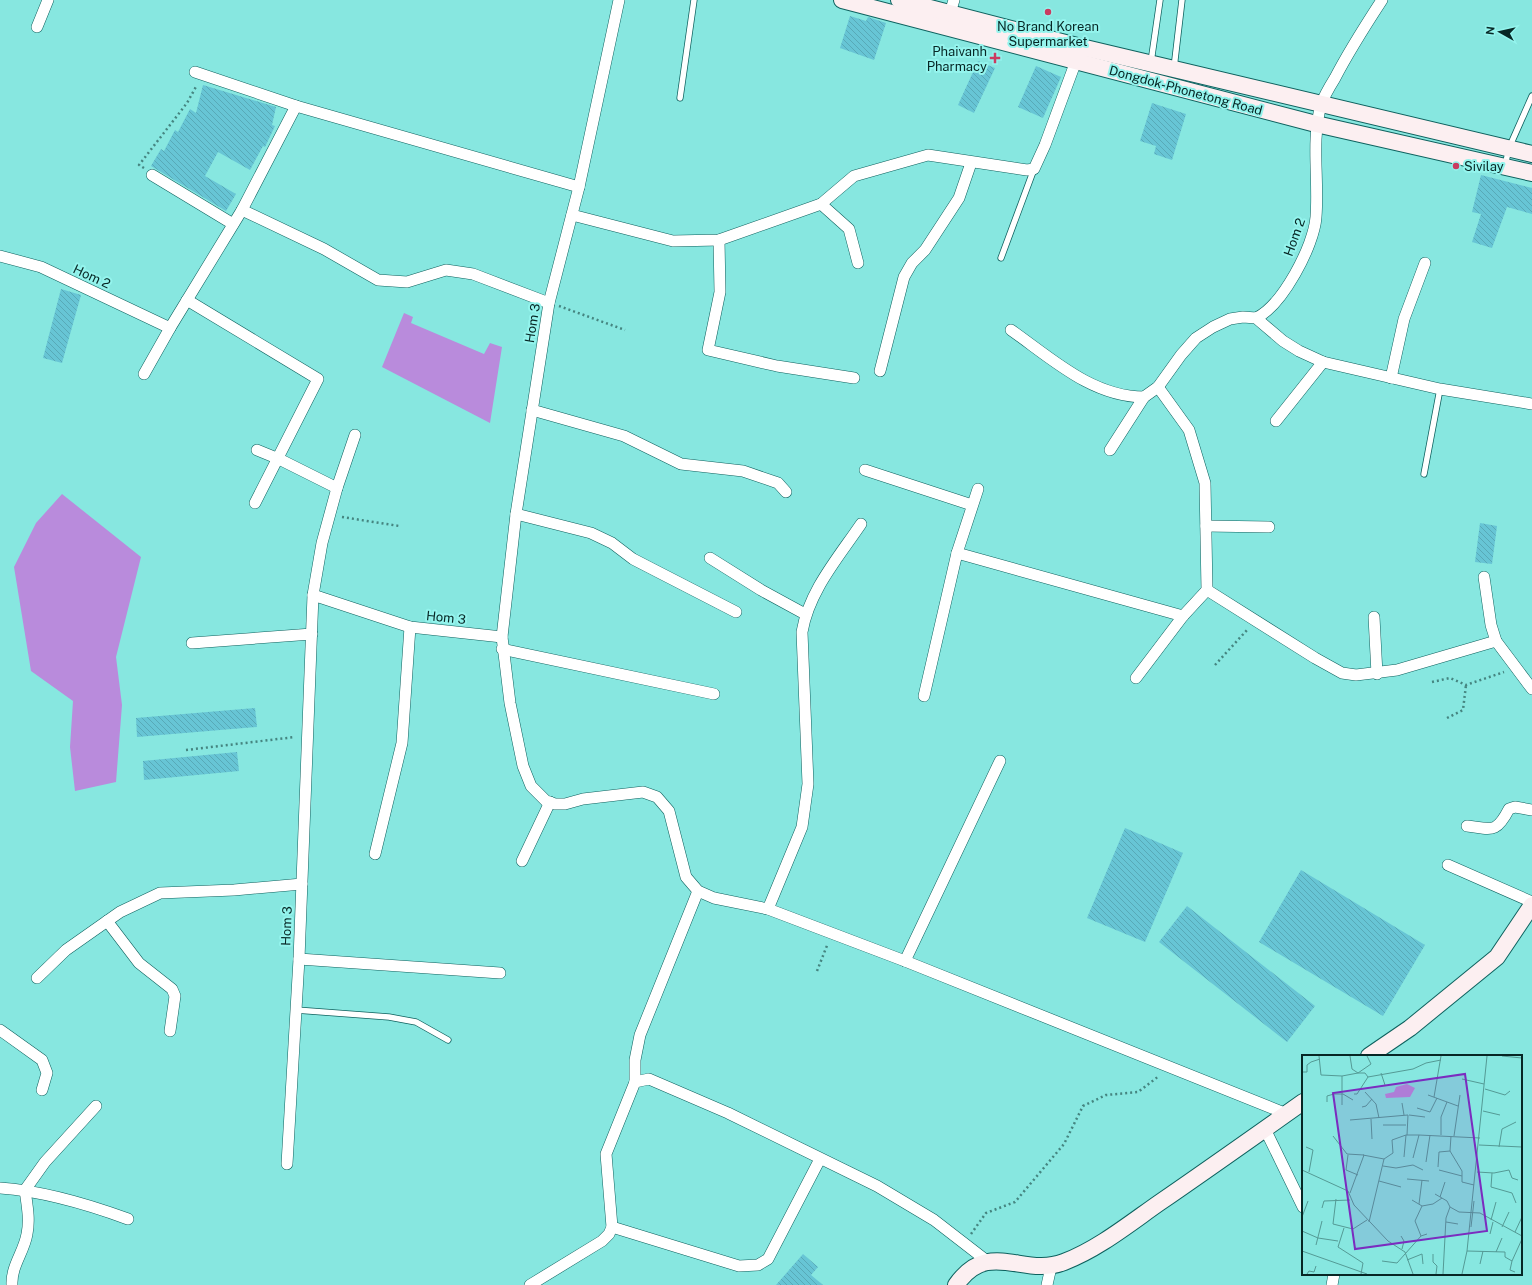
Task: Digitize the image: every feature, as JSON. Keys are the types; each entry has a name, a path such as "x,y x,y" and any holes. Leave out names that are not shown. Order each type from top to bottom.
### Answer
{"main road":[{"name":"Dongdok-Phonetong Road","path":"842,0 925,9 952,7 1151,63 1322,102 1532,154"},
{"name":"Dongdok-Phonetong Road","path":"899,0 1076,61 1316,124 1532,173"},
{"path":"1370,1055 1410,1028 1497,957 1532,903"},
{"path":"956,1285 963,1274 976,1265 987,1261 1051,1266 1065,1262 1103,1242 1302,1103"}],"street":[{"path":"36,27 48,0"},
{"name":"Hom 3","path":"287,1164 299,959 313,595 410,627 502,637 516,514 549,303 579,187 619,0"},
{"name":"Hom 2","path":"1256,318 1271,308 1291,282 1309,242 1316,218 1316,124 1322,102 1354,42 1382,0"},
{"path":"572,215 673,241 719,240 821,204 854,176 928,155 971,163 1027,170 1034,169 1045,145 1076,61"},
{"path":"198,73 296,106 579,187"},
{"path":"144,374 170,328 242,210 296,106"},
{"path":"880,371 904,277 912,263 925,250 959,198 971,163"},
{"path":"152,175 233,224"},
{"path":"821,204 849,230 858,263"},
{"path":"242,210 324,249 378,280 408,282 446,270 473,274 549,303"},
{"path":"719,240 720,292 708,350 777,366 854,378"},
{"name":"Hom 2","path":"0,256 41,268 170,328"},
{"path":"1391,378 1404,319 1413,291 1425,263"},
{"path":"187,300 318,379 255,503"},
{"path":"1110,450 1144,397 1158,387 1181,355 1196,338 1213,327 1230,319 1256,318 1283,341 1299,351 1323,362 1440,389 1532,404"},
{"path":"1011,330 1084,382 1111,393 1131,397 1144,397"},
{"path":"1276,421 1323,362"},
{"path":"1136,678 1183,616 1207,590 1205,483 1189,430 1158,387"},
{"path":"532,410 624,436 681,464 743,472 778,484 786,492"},
{"path":"313,595 329,515 355,435"},
{"path":"257,450 279,458 337,488"},
{"path":"865,470 972,505"},
{"path":"924,696 957,553 978,489"},
{"path":"516,514 591,533 612,544 639,562 736,612"},
{"path":"768,909 802,827 808,784 802,632 805,614 811,598 861,524"},
{"path":"1206,526 1269,527"},
{"path":"957,553 1183,616"},
{"path":"710,558 761,590 805,614"},
{"path":"1484,577 1491,625 1496,642 1532,689"},
{"path":"1207,590 1315,658 1342,672 1356,675 1377,674 1396,670 1496,642"},
{"path":"1374,617 1377,674"},
{"path":"375,854 402,743 410,627"},
{"path":"192,643 312,634"},
{"path":"502,637 502,648 510,703 523,766 531,786 537,794 550,802 565,804 583,800 643,792 657,797 669,811 686,877 698,890 714,898 768,909 905,960 1287,1114"},
{"path":"502,648 714,694"},
{"path":"905,960 1000,761"},
{"path":"522,861 550,802"},
{"path":"1467,826 1488,829 1497,828 1509,809 1515,807 1532,810"},
{"path":"1448,865 1532,903"},
{"path":"37,978 66,950 120,912 160,894 234,890 302,884"},
{"path":"530,1285 602,1241 609,1234 612,1227 606,1154 635,1082 635,1060 640,1035 698,890"},
{"path":"107,921 139,963 172,989 175,996 170,1031"},
{"path":"299,959 500,973"},
{"path":"0,1030 42,1060 47,1073 42,1090"},
{"path":"635,1082 649,1079 728,1113 877,1186 934,1220 987,1261"},
{"path":"12,1285 12,1276 27,1235 29,1218 25,1190 45,1162 96,1106"},
{"path":"1264,1129 1302,1205"},
{"path":"612,1227 739,1266 758,1265 768,1259 820,1159"},
{"path":"0,1188 25,1190 101,1209 128,1219"},
{"path":"1047,1285 1051,1266"},
{"path":"1332,1285 1334,1275"}],"lane":[{"path":"680,98 694,0"},
{"path":"1151,63 1160,0"},
{"path":"1174,68 1182,0"},
{"path":"1505,167 1509,148 1532,96"},
{"path":"1001,258 1034,169"},
{"path":"1424,474 1440,389"},
{"path":"296,1010 390,1017 416,1022 448,1040"}],"path":[{"path":"152,175 139,165 187,103 198,73"},
{"path":"549,303 625,330"},
{"path":"329,515 399,526"},
{"path":"1214,665 1256,621"},
{"path":"1432,682 1450,678 1466,685 1516,667"},
{"path":"1447,718 1463,710 1466,685"},
{"path":"186,750 307,735"},
{"path":"817,971 832,934"},
{"path":"964,1244 986,1213 1015,1202 1064,1144 1083,1106 1106,1095 1138,1092 1170,1067"}],"shaded area":[{"path":"404,313 413,317 411,323 484,354 490,343 502,347 490,423 382,367"},
{"path":"62,494 141,557 116,657 122,705 116,782 75,791 70,747 73,701 31,671 14,567 36,523"}],"building":[{"path":"850,16 866,21 868,17 886,23 874,60 840,48"},
{"path":"978,61 995,68 974,113 958,105"},
{"path":"1036,66 1061,77 1043,118 1018,107"},
{"path":"203,85 276,107 272,125 275,126 265,147 263,146 250,170 218,152 205,176 236,194 226,211 151,166 161,149 164,151 175,130 178,132 190,109 196,113"},
{"path":"1152,103 1186,114 1172,160 1154,154 1156,146 1140,141"},
{"path":"1481,175 1532,188 1532,214 1507,207 1492,248 1472,242 1481,214 1472,212"},
{"path":"61,289 81,295 62,363 43,358"},
{"path":"1480,523 1497,526 1492,564 1475,562"},
{"path":"255,708 257,727 137,737 136,718"},
{"path":"237,752 239,771 144,780 143,761"},
{"path":"1125,828 1183,853 1145,942 1087,918"},
{"path":"1301,870 1425,945 1383,1016 1259,942"},
{"path":"1187,906 1315,1006 1287,1042 1159,942"},
{"path":"803,1254 818,1267 811,1275 823,1285 776,1285"}],"place":[{"name":"No Brand Korean Supermarket","path":"1048,12"},
{"name":"Phaivanh Pharmacy","path":"995,58"},
{"name":"Sivilay","path":"1456,166"}]}
